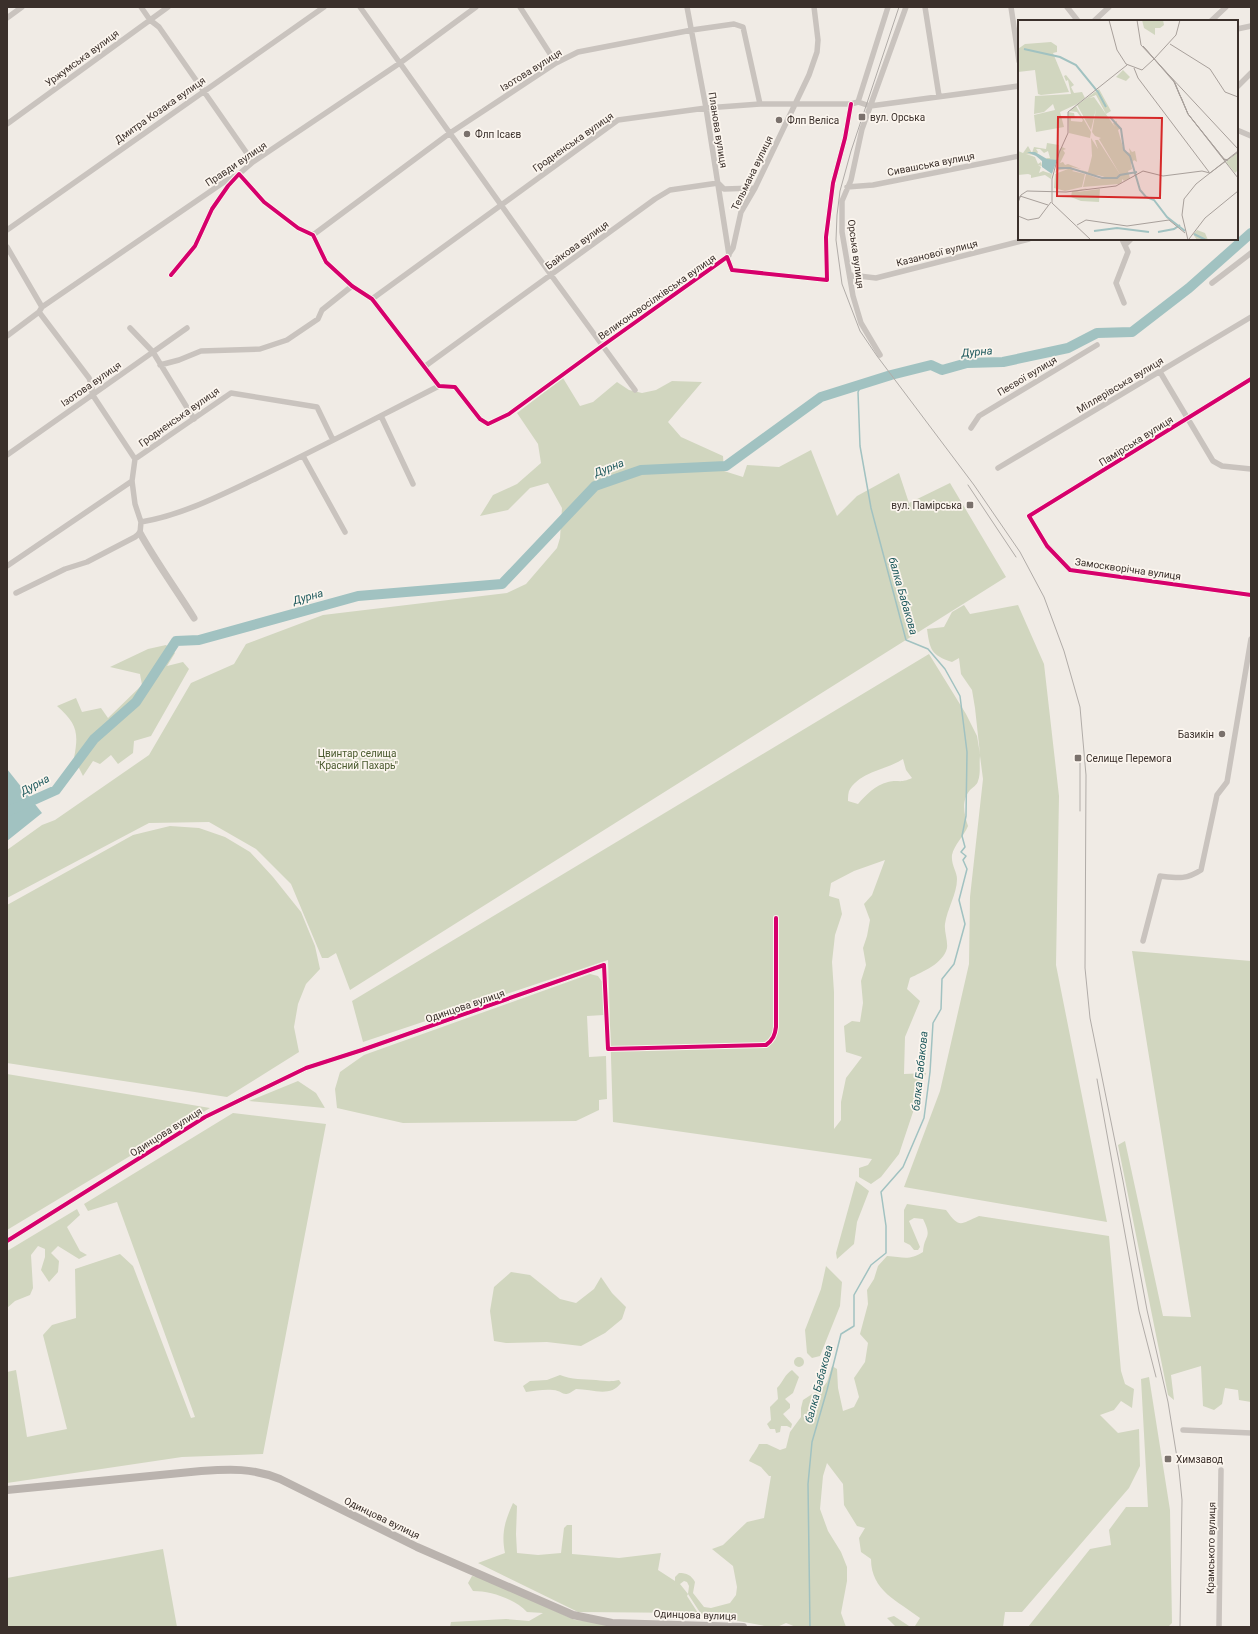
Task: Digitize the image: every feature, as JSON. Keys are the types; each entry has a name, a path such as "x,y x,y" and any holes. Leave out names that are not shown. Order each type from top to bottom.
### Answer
{"main road":[{"name":"Одинцова вулиця","path":"7,1490 201,1471 233,1469 250,1470 265,1473 280,1479 417,1547 580,1617 612,1623 743,1627"}],"street":[{"path":"7,18 22,7"},
{"path":"141,7 150,20 159,27 204,90 229,130 253,162"},
{"name":"Уржумська вулиця","path":"7,124 168,7"},
{"name":"Дмитра Козака вулиця","path":"7,230 324,7"},
{"path":"360,7 635,390"},
{"name":"Правди вулиця","path":"7,336 40,309 400,63 476,7"},
{"path":"520,7 556,63"},
{"name":"Планова вулиця","path":"687,7 706,108 728,256"},
{"name":"Тельмана вулиця","path":"728,256 733,248 741,212 755,188 796,104 817,52 818,40 814,7"},
{"path":"888,7 858,102 870,106 1018,86"},
{"name":"Орська вулиця","path":"880,355 861,322 853,296 850,275 846,262 841,221 842,201 851,180 862,129 906,7"},
{"path":"924,7 939,96"},
{"path":"1011,7 1018,55"},
{"path":"1067,7 1077,20"},
{"path":"1095,20 1109,7"},
{"path":"1212,20 1226,7"},
{"name":"Ізотова вулиця","path":"313,235 450,133 556,63 578,52 692,30 734,24 743,27 760,104"},
{"path":"1238,29 1251,26"},
{"path":"1238,87 1251,72"},
{"name":"Гродненська вулиця","path":"372,299 618,120 706,108 760,104 851,104 858,102"},
{"name":"Великоновосілківська вулиця","path":"439,386 455,387 480,419 488,424 509,414 728,256 732,270 827,280 826,237 833,183 845,138 851,104"},
{"path":"1238,130 1251,136"},
{"name":"Сивашська вулиця","path":"847,187 873,185 1018,156"},
{"path":"141,522 173,515 211,500 303,456 439,386 372,299 352,286 326,262 313,235 298,228 264,202 239,174 228,186 212,210 195,246 171,275"},
{"name":"Байкова вулиця","path":"424,367 655,198 670,190 718,183 724,189 755,188"},
{"name":"Казанової вулиця","path":"850,275 876,278 1024,240"},
{"path":"1123,242 1128,252 1116,284 1124,303"},
{"path":"7,246 40,309 89,378 92,386 92,394 134,459 132,481 135,504 141,522 140,533 150,551 172,582 194,618"},
{"path":"1212,283 1251,253"},
{"path":"160,365 179,360 201,351 260,349 287,340 318,319 322,310 352,286"},
{"name":"Міллерівська вулиця","path":"998,468 1251,316"},
{"path":"130,328 153,352 194,419"},
{"name":"Ізотова вулиця","path":"7,455 187,328"},
{"name":"Пеєвої вулиця","path":"971,428 979,416 1097,345"},
{"path":"1160,372 1213,461 1222,466 1251,469"},
{"name":"Памірська вулиця","path":"1029,516 1251,379"},
{"name":"Гродненська вулиця","path":"134,459 231,393 317,407 333,440"},
{"path":"381,416 413,484"},
{"path":"303,456 345,532"},
{"path":"7,566 132,481"},
{"name":"Замоскворічна вулиця","path":"1029,516 1047,546 1070,570 1251,595"},
{"path":"16,593 65,569 87,562 140,533"},
{"path":"1143,941 1160,876 1181,879 1193,875 1201,870 1217,795 1228,782 1251,639"},
{"name":"Одинцова вулиця","path":"7,1241 204,1117 306,1068 604,966 608,1049 766,1045 771,1042 775,1035 776,1027 776,918"},
{"path":"1183,1430 1251,1433"},
{"name":"Крамського вулиця","path":"1219,1627 1221,1470"}],"green space":[{"name":"Цвинтар селища \"Красний Пахарь\"","path":"563,378 580,406 593,402 617,382 629,390 642,393 656,390 672,381 702,382 668,422 681,437 723,456 724,471 743,477 747,465 779,467 811,450 837,516 857,496 899,473 909,503 950,483 1006,577 350,990 336,953 328,958 322,958 291,884 256,849 209,822 149,823 7,898 7,850 42,825 55,820 149,755 191,683 234,664 246,644 323,615 507,593 526,584 557,548 560,538 562,508 548,483 530,488 508,510 480,516 493,495 517,484 541,463 538,444 517,413"},
{"path":"964,605 970,614 1018,605 1044,664 1059,796 1056,965 1107,1222 904,1187 940,1091 969,964 970,897 983,779 980,756 978,781 967,794 964,803 965,817 968,826 952,855 957,885 945,924 947,948 945,954 937,963 910,978 907,989 920,1001 905,1037 904,1074 926,1073 899,1154 881,1177 871,1184 859,1177 859,1168 868,1165 872,1159 613,1122 608,960 363,1042 352,1001 929,654 966,714 977,736 980,754 972,690 961,674 959,658 952,662 940,657 933,651 929,642 927,629 944,627 952,612","holes":["903,759 906,770 912,778 904,781 883,783 875,788 858,804 848,801 848,793 850,789 861,778","885,860 872,895 864,904 870,920 863,948 866,965 861,981 863,1003 860,1022 852,1021 844,1026 846,1052 862,1057 846,1078 841,1102 841,1120 834,1129 834,992 832,962 835,935 842,914 839,899 829,896 831,883 854,871"]},
{"path":"166,645 175,653 167,666 183,662 189,669 151,736 134,741 133,753 118,764 111,755 100,764 93,761 83,776 74,758 76,741 75,729 69,718 57,706 76,698 82,712 101,708 108,718 142,685 140,674 110,667 148,649"},
{"path":"170,826 199,828 225,837 250,852 273,877 301,912 315,946 320,969 306,984 298,1004 294,1027 299,1052 227,1097 7,1063 7,905 133,835"},
{"path":"1132,951 1251,961 1251,1402 1239,1400 1238,1390 1225,1388 1222,1404 1214,1410 1203,1406 1201,1366 1171,1375 1174,1400 1168,1395 1118,1145 1125,1141 1163,1316 1191,1317"},
{"path":"590,974 598,976 603,983 604,1015 587,1016 589,1057 606,1056 607,1099 599,1100 599,1110 576,1121 403,1123 337,1108 335,1089 340,1072 364,1055"},
{"path":"7,1074 210,1108 7,1230"},
{"path":"298,1081 316,1093 325,1108 249,1101"},
{"path":"233,1113 326,1124 263,1454 182,1457 7,1483 7,1372 16,1370 27,1437 67,1429 43,1335 52,1325 76,1318 75,1269 120,1254 133,1266 191,1418 195,1417 117,1202 88,1211 84,1204"},
{"path":"856,1181 869,1191 857,1222 854,1244 837,1259 836,1253"},
{"path":"907,1204 946,1210 954,1220 961,1223 979,1216 1109,1236 1121,1371 1125,1384 1134,1389 1132,1408 1121,1401 1114,1410 1100,1415 1118,1433 1139,1429 1140,1466 1129,1488 1022,1612 1005,1612 1003,1627 915,1626 920,1618 887,1594 876,1579 872,1570 871,1559 861,1552 859,1538 865,1528 857,1526 844,1505 843,1484 827,1463 823,1476 820,1509 828,1531 841,1552 847,1567 847,1581 841,1613 846,1627 796,1627 786,1623 777,1627 770,1627 701,1614 688,1594 687,1596 698,1613 578,1612 478,1563 505,1553 503,1539 504,1527 513,1503 517,1506 517,1553 538,1555 561,1553 564,1528 567,1525 572,1525 572,1554 619,1558 661,1553 658,1570 675,1581 675,1577 679,1573 690,1576 695,1582 693,1593 704,1607 711,1608 730,1603 736,1595 737,1587 733,1566 712,1549 723,1545 747,1522 764,1518 771,1476 769,1476 761,1467 749,1461 759,1444 767,1444 780,1450 786,1448 790,1432 801,1417 803,1400 823,1387 827,1382 832,1366 837,1369 838,1388 843,1411 854,1407 859,1397 854,1378 865,1362 868,1343 860,1334 868,1304 867,1290 874,1279 878,1266 887,1256 906,1258 918,1255 923,1252 928,1233 923,1219 914,1218 909,1221 920,1247 918,1250 914,1250 910,1245 904,1242 904,1210","holes":["684,1581 687,1582 689,1586 688,1594 680,1584"]},
{"path":"77,1209 80,1215 67,1227 80,1251 87,1255 79,1259 58,1246 51,1253 59,1261 58,1272 49,1282 41,1270 45,1257 45,1249 38,1246 31,1255 33,1288 30,1295 15,1301 7,1308 7,1251"},
{"path":"826,1266 842,1282 840,1306 820,1356 812,1358 807,1353 805,1330 821,1289"},
{"path":"511,1272 530,1275 560,1299 576,1303 594,1289 601,1277 612,1293 626,1307 622,1319 605,1333 581,1346 547,1342 506,1343 494,1341 490,1311 494,1287"},
{"path":"797,1357 801,1357 804,1362 801,1367 797,1367 794,1364 794,1360"},
{"path":"792,1370 799,1377 793,1393 785,1399 790,1404 790,1408 783,1414 792,1424 791,1428 781,1426 780,1432 776,1433 775,1429 770,1429 767,1424 771,1420 770,1407 778,1399 777,1388"},
{"path":"560,1375 578,1379 608,1381 619,1380 621,1383 617,1388 612,1390 600,1392 576,1389 568,1394 550,1390 526,1392 523,1386 530,1381 547,1380"},
{"path":"1149,1377 1170,1510 1172,1623 1168,1627 1028,1627 1090,1549 1111,1545 1109,1530 1126,1507 1148,1507 1141,1379"},
{"path":"163,1549 177,1627 7,1627 7,1578"},
{"path":"472,1576 483,1578 575,1620 660,1627 450,1627 451,1622 506,1619 529,1621 543,1613 527,1612 516,1603 495,1594 473,1591 468,1583"},
{"path":"894,1616 910,1627 896,1627 887,1618"}],"water":[{"path":"7,769 42,813 7,841"}],"waterway":[{"name":"Дурна","path":"7,812 56,790 94,739 136,702 176,641 199,640 358,596 502,584 595,486 641,470 726,466 821,397 891,375 931,365 942,370 967,363 1003,362 1068,348 1097,333 1132,332 1189,288 1251,233"},
{"name":"балка Бабакова","path":"810,1627 808,1484 812,1442 841,1334 854,1326 854,1295 871,1265 886,1253 886,1226 881,1192 903,1167 924,1118 930,1072 933,1023 941,1009 942,979 954,964 965,924 959,900 967,869 963,860 966,856 961,852 965,847 962,836 966,816 967,752 960,696 945,669 928,649 906,640 871,508 860,446 858,392 862,384"}],"tram line":[{"path":"899,7 851,151 840,191 836,240 842,284 860,331 877,356 974,485 1020,552 1044,597 1064,651 1080,707 1086,775 1085,968 1090,1018 1147,1310 1168,1402 1179,1470 1182,1500 1180,1627"},
{"path":"968,485 1016,557"},
{"path":"1080,763 1080,811"},
{"path":"1097,1079 1139,1311 1156,1377"}],"cycle path":[{"path":"171,275 195,246 212,209 228,186 239,174 264,202 298,228 313,235 326,262 352,286 372,299 439,386 455,387 480,419 488,424 509,414 727,257 732,270 827,280 826,237 833,183 845,138 851,104"},
{"path":"1251,379 1029,516 1047,546 1070,570 1251,595"},
{"path":"7,1241 205,1117 306,1068 362,1050 604,965 608,1049 766,1045 773,1037 776,1027 776,918"}],"place":[{"name":"вул. Орська","path":"862,117"},
{"name":"Флп Веліса","path":"779,120"},
{"name":"Флп Ісаєв","path":"467,134"},
{"name":"вул. Памірська","path":"970,505"},
{"name":"Базикін","path":"1222,734"},
{"name":"Селище Перемога","path":"1078,758"},
{"name":"Химзавод","path":"1168,1459"}]}
